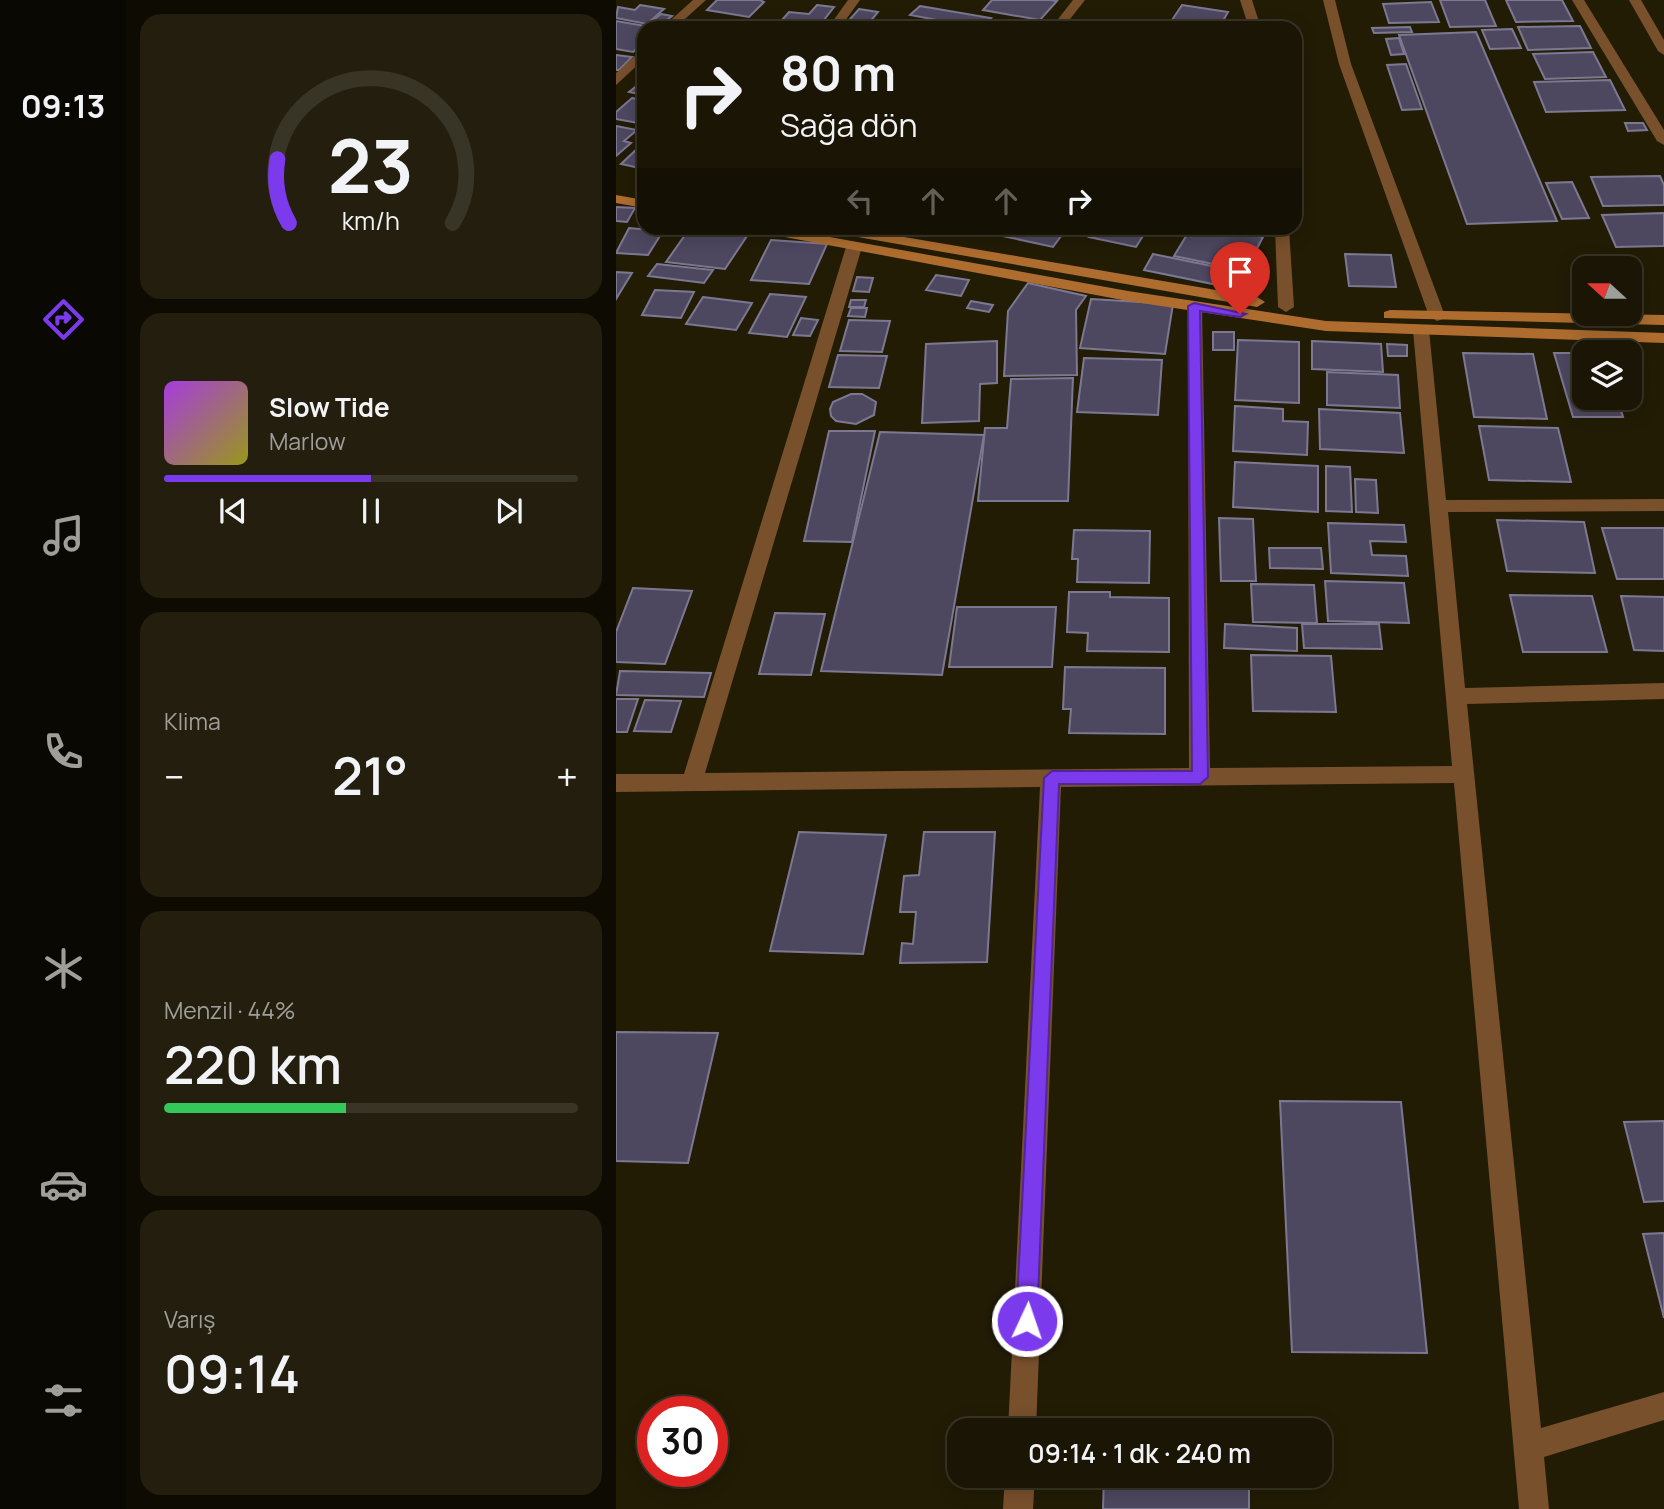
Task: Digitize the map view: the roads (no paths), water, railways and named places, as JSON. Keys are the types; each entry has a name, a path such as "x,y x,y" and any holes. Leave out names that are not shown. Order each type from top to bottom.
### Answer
{"street":[{"path":"676,21 700,0"},
{"path":"839,21 854,0"},
{"path":"1062,21 1079,0"},
{"path":"1247,0 1253,21"},
{"path":"1329,0 1345,64 1437,316"},
{"path":"1578,0 1664,141"},
{"path":"1635,0 1664,51"},
{"path":"616,81 637,59"},
{"path":"616,189 637,193"},
{"path":"616,199 637,203"},
{"path":"793,235 1326,327 1664,338"},
{"path":"906,235 1329,313 1664,320"},
{"path":"1282,235 1286,307"},
{"path":"692,781 854,247"},
{"path":"1194,306 1200,777"},
{"path":"1421,330 1461,774 1534,1509"},
{"path":"1437,506 1664,505"},
{"path":"1454,696 1664,691"},
{"path":"616,783 1461,774"},
{"path":"1023,1418 1052,778"},
{"path":"1527,1447 1664,1406"},
{"path":"1018,1509 1019,1488"}]}
